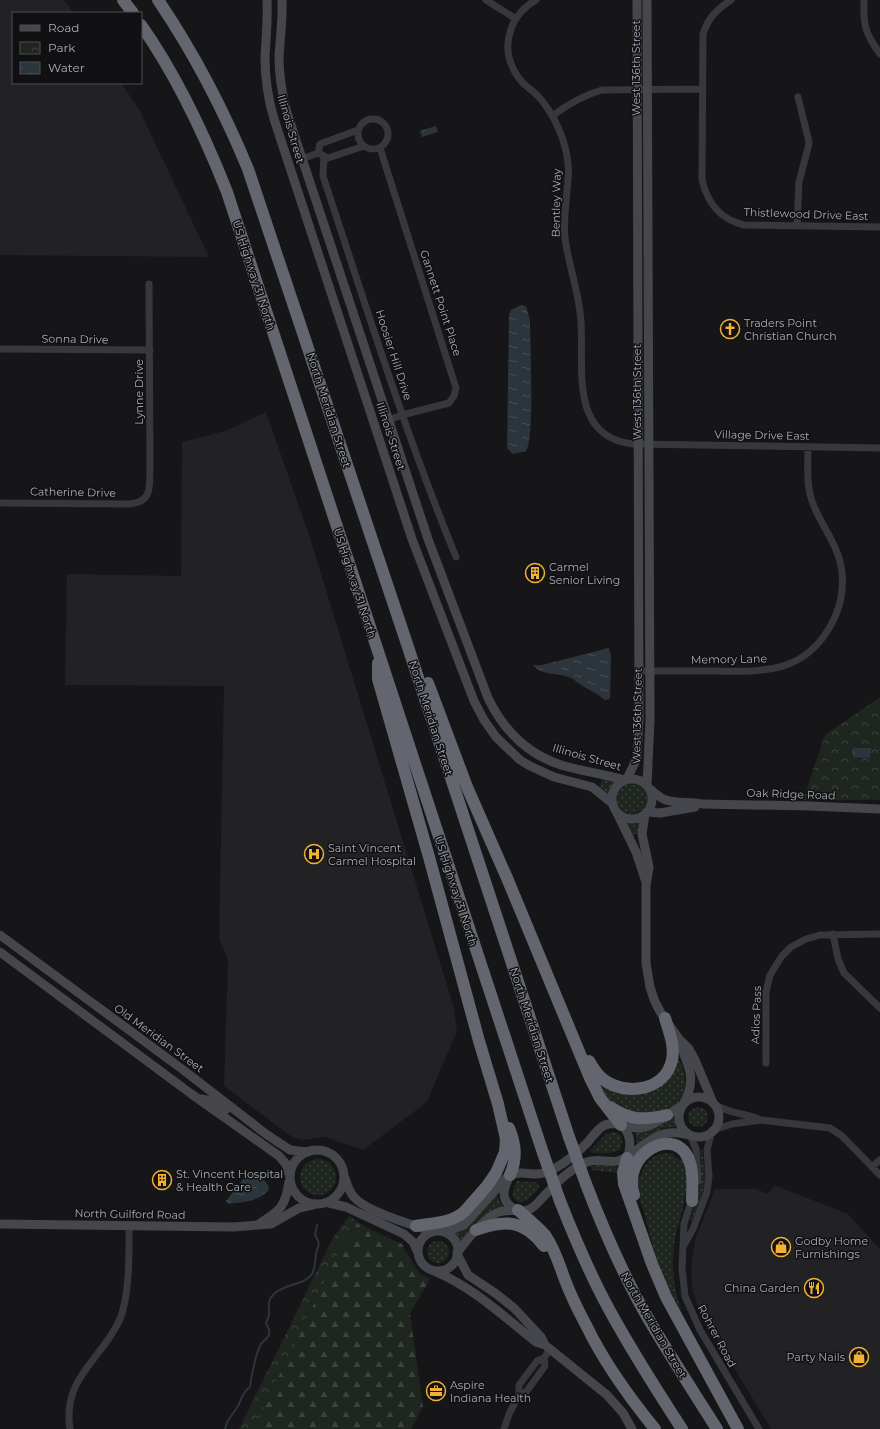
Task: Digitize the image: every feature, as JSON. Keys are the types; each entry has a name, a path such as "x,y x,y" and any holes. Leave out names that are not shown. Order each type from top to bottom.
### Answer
{"highway":[{"path":"123,0 132,12"},
{"name":"North Meridian Street","path":"158,0 177,28 215,94 248,169 406,641 569,1137 586,1184 607,1236 628,1280 665,1347 718,1429"},
{"path":"162,0 177,28"},
{"name":"US Highway 31 North","path":"142,27 162,57 188,104 211,152 226,192 560,1201 604,1299 649,1378 682,1429"},
{"path":"406,641 427,680 465,780 593,1086 603,1102 622,1125"},
{"path":"378,651 378,679 498,1104 506,1143 503,1157 494,1177 467,1209 460,1215 450,1220 416,1226"},
{"path":"570,1031 594,1071 603,1079 622,1088 641,1089 660,1080 671,1064 673,1048 665,1018"},
{"path":"603,1102 623,1115 632,1118 668,1115"},
{"path":"498,1104 515,1144 515,1162 510,1175"},
{"path":"636,1220 632,1173 639,1159 658,1146 672,1144 678,1146 686,1154 692,1169 692,1200"},
{"path":"627,1157 623,1170 623,1182 654,1270 666,1297 738,1429"},
{"path":"518,1210 537,1226 549,1242 560,1264 564,1279"},
{"path":"476,1230 492,1224 512,1223 523,1227 542,1244 564,1279 587,1327 608,1365 654,1429"}],"street":[{"name":"Illinois Street","path":"267,0 268,20 265,56 266,76 274,119 407,524 470,692 490,729 503,745 520,760 554,777 592,787 614,806"},
{"name":"Illinois Street","path":"282,0 283,18 279,58 281,84 287,113 437,564 488,698 505,726 519,740 544,758 562,765 625,780"},
{"path":"486,0 516,19"},
{"name":"Bentley Way","path":"536,0 523,10 516,19 508,35 507,46 513,69 523,83 543,102 552,116 562,139 568,162 569,178 565,234 567,253 581,316 582,386 584,399 587,411 598,428 610,436 624,442 644,444"},
{"name":"West 136th Street","path":"637,0 642,89 644,444 650,671 648,787"},
{"name":"West 136th Street","path":"642,89 647,0"},
{"name":"Thistlewood Drive East","path":"731,0 714,12 706,24 703,34 702,180 707,198 724,216 737,223 752,225 880,227"},
{"path":"864,0 866,32 869,39 880,54"},
{"path":"552,116 592,93 608,89 702,89"},
{"path":"797,225 799,182 809,142 798,97"},
{"path":"321,155 320,144 358,130 365,121 370,119 375,119 384,123 387,127 388,137 384,145 380,148 370,149 364,146 359,140 358,130"},
{"path":"302,159 321,155 328,158 364,146"},
{"name":"Gannett Point Place","path":"380,148 456,388 454,396 449,403 402,415 389,420"},
{"name":"Hoosier Hill Drive","path":"321,155 323,176 402,415 431,497 456,557"},
{"name":"Lynne Drive","path":"144,500 149,490 150,465 149,284"},
{"name":"Sonna Drive","path":"0,349 150,350"},
{"name":"West 136th Street","path":"625,780 637,758 644,444"},
{"name":"Village Drive East","path":"644,444 880,448"},
{"name":"Memory Lane","path":"640,671 751,672 771,670 787,665 801,658 826,634 833,621 840,602 842,576 836,550 815,507 810,492 808,475 808,447"},
{"name":"Catherine Drive","path":"0,502 129,504 139,503 144,500"},
{"path":"647,884 636,852 614,806 612,796 618,784 625,780 638,779 648,787 652,796 652,804 646,813 642,834 649,867 647,884 646,964 653,997 679,1039 689,1049 717,1108 719,1117 713,1130"},
{"name":"Oak Ridge Road","path":"648,787 661,798 668,801 695,802 702,804 880,809"},
{"name":"Oak Ridge Road","path":"646,813 660,813 702,804"},
{"path":"614,806 622,816 629,818 636,818 646,813"},
{"path":"833,934 838,959 844,973 880,1008"},
{"name":"Adios Pass","path":"766,1063 766,992 774,967 782,956 791,947 806,939 820,935 880,934"},
{"name":"Old Meridian Street","path":"0,935 266,1134 287,1148 294,1151 308,1152"},
{"path":"0,952 104,1030 279,1156 286,1164 292,1187 296,1194 305,1202 313,1205 329,1203 337,1197 343,1188 345,1178"},
{"path":"104,1030 112,1018"},
{"path":"679,1039 691,1076 690,1090 680,1112 679,1121 683,1129 690,1135"},
{"path":"418,1253 420,1242 432,1232 451,1230 464,1225 510,1175 522,1172 539,1174 558,1166 580,1149 601,1127 609,1124 638,1128 645,1127 668,1115 684,1103 692,1099 701,1098 730,1112 751,1116 761,1120"},
{"path":"199,1099 212,1101 229,1110 234,1109"},
{"path":"434,1271 443,1270 450,1266 454,1262 457,1254 465,1242 476,1230 497,1213 526,1210 534,1207 569,1173 586,1162 617,1162 664,1133 676,1132 701,1136 713,1130 732,1124 761,1120 821,1126 834,1130 842,1136 880,1176"},
{"path":"622,1125 627,1131 630,1139 627,1157"},
{"name":"Rohrer Road","path":"684,1245 693,1229 707,1192 709,1176 707,1148 713,1130"},
{"name":"Rohrer Road","path":"690,1135 696,1149 698,1170 696,1188 684,1224 682,1282 685,1296 711,1350 759,1429"},
{"path":"290,1178 292,1168 296,1160 308,1152 322,1150 334,1156 342,1166 345,1178 352,1194 358,1201 398,1220 439,1231 451,1237 457,1247 457,1254 464,1270 468,1275 514,1308 541,1337 548,1347 607,1395 623,1413 632,1429"},
{"path":"872,1167 880,1160"},
{"path":"510,1175 504,1189 504,1197 509,1205 518,1210"},
{"name":"North Guilford Road","path":"259,1224 281,1208 287,1195 290,1178"},
{"path":"329,1203 348,1207 404,1234 413,1242 419,1258 425,1266 467,1288 536,1342 548,1347"},
{"name":"North Guilford Road","path":"0,1224 233,1227 271,1224 299,1208 313,1205"},
{"path":"70,1429 69,1407 73,1390 82,1373 112,1335 123,1310 127,1286 129,1225"},
{"path":"504,1429 508,1414 519,1394 519,1385 538,1361 544,1358 548,1347"}],"shaded area":[{"path":"0,0 63,0 72,12 12,12 12,84 122,84 139,109 209,257 0,255"},
{"name":"Saint Vincent Carmel Hospital","path":"266,412 311,541 454,1008 457,1031 427,1102 363,1150 325,1137 303,1140 292,1137 224,1086 228,960 219,939 224,686 65,685 67,574 181,576 182,442 225,431"},
{"path":"774,1185 848,1214 880,1249 880,1429 771,1429 699,1310 692,1288 691,1266 695,1240 715,1189 756,1189 768,1194"}],"green space":[{"path":"880,697 880,800 803,800 825,735"},
{"path":"603,779 616,782 611,789 609,796 599,787"},
{"path":"632,784 643,788 647,799 643,810 632,814 621,810 617,799 621,788"},
{"path":"640,820 640,833 631,835 625,821 633,822"},
{"path":"678,1057 685,1077 685,1087 678,1102 671,1108 662,1112 640,1114 609,1103 597,1080 639,1093"},
{"path":"698,1107 705,1110 708,1117 705,1124 698,1127 691,1124 688,1117 691,1110"},
{"path":"676,1116 677,1127 663,1128 637,1143 635,1133 649,1131"},
{"path":"613,1132 619,1134 622,1138 620,1150 610,1153 592,1153 590,1151 606,1134"},
{"path":"700,1150 702,1150 705,1181 701,1198 692,1221 690,1220 696,1202 701,1177"},
{"path":"662,1153 672,1154 679,1160 682,1158 687,1179 685,1199 675,1239 673,1257 675,1284 680,1310 656,1258 637,1192 635,1177 640,1178 648,1162"},
{"path":"318,1159 331,1164 336,1177 331,1190 318,1195 305,1190 300,1177 305,1164"},
{"path":"599,1165 618,1167 618,1173 592,1170 591,1166"},
{"path":"516,1182 536,1182 539,1189 526,1201 518,1202 513,1197 513,1191"},
{"path":"497,1194 502,1206 484,1216 473,1226 460,1242 458,1242 454,1234 468,1227"},
{"path":"349,1216 358,1222 343,1244 253,1429 239,1429 333,1238"},
{"path":"358,1222 402,1244 417,1270 422,1275 430,1279 410,1314 423,1407 411,1429 253,1429 343,1244"},
{"path":"438,1241 442,1242 448,1248 448,1256 442,1262 438,1263 434,1262 428,1256 427,1252 428,1248 434,1242"}],"water":[{"path":"436,126 438,132 422,137 420,131"},
{"path":"521,305 526,306 530,320 531,410 529,443 526,451 513,454 507,448 509,314 511,310"},
{"path":"609,648 611,657 610,699 605,700 577,683 572,678 546,673 537,669 533,665 542,665"},
{"path":"853,748 871,748 870,758 853,757"},
{"path":"250,1171 256,1171 268,1185 269,1189 261,1197 256,1199 228,1204 226,1201"}],"waterway":[{"path":"225,1429 228,1420 238,1406 243,1394 250,1387 257,1353 262,1343 269,1335 269,1330 266,1323 269,1315 270,1299 274,1294 283,1288 300,1283 309,1278 313,1272 318,1245 315,1235 317,1225"}],"place":[{"name":"Traders Point Christian Church","path":"730,329"},
{"name":"Carmel Senior Living","path":"535,573"},
{"name":"Saint Vincent Carmel Hospital","path":"314,854"},
{"name":"St. Vincent Hospital & Health Care","path":"162,1180"},
{"name":"Godby Home Furnishings","path":"781,1247"},
{"name":"China Garden","path":"814,1288"},
{"name":"Party Nails","path":"859,1357"},
{"name":"Aspire Indiana Health","path":"436,1391"}]}
